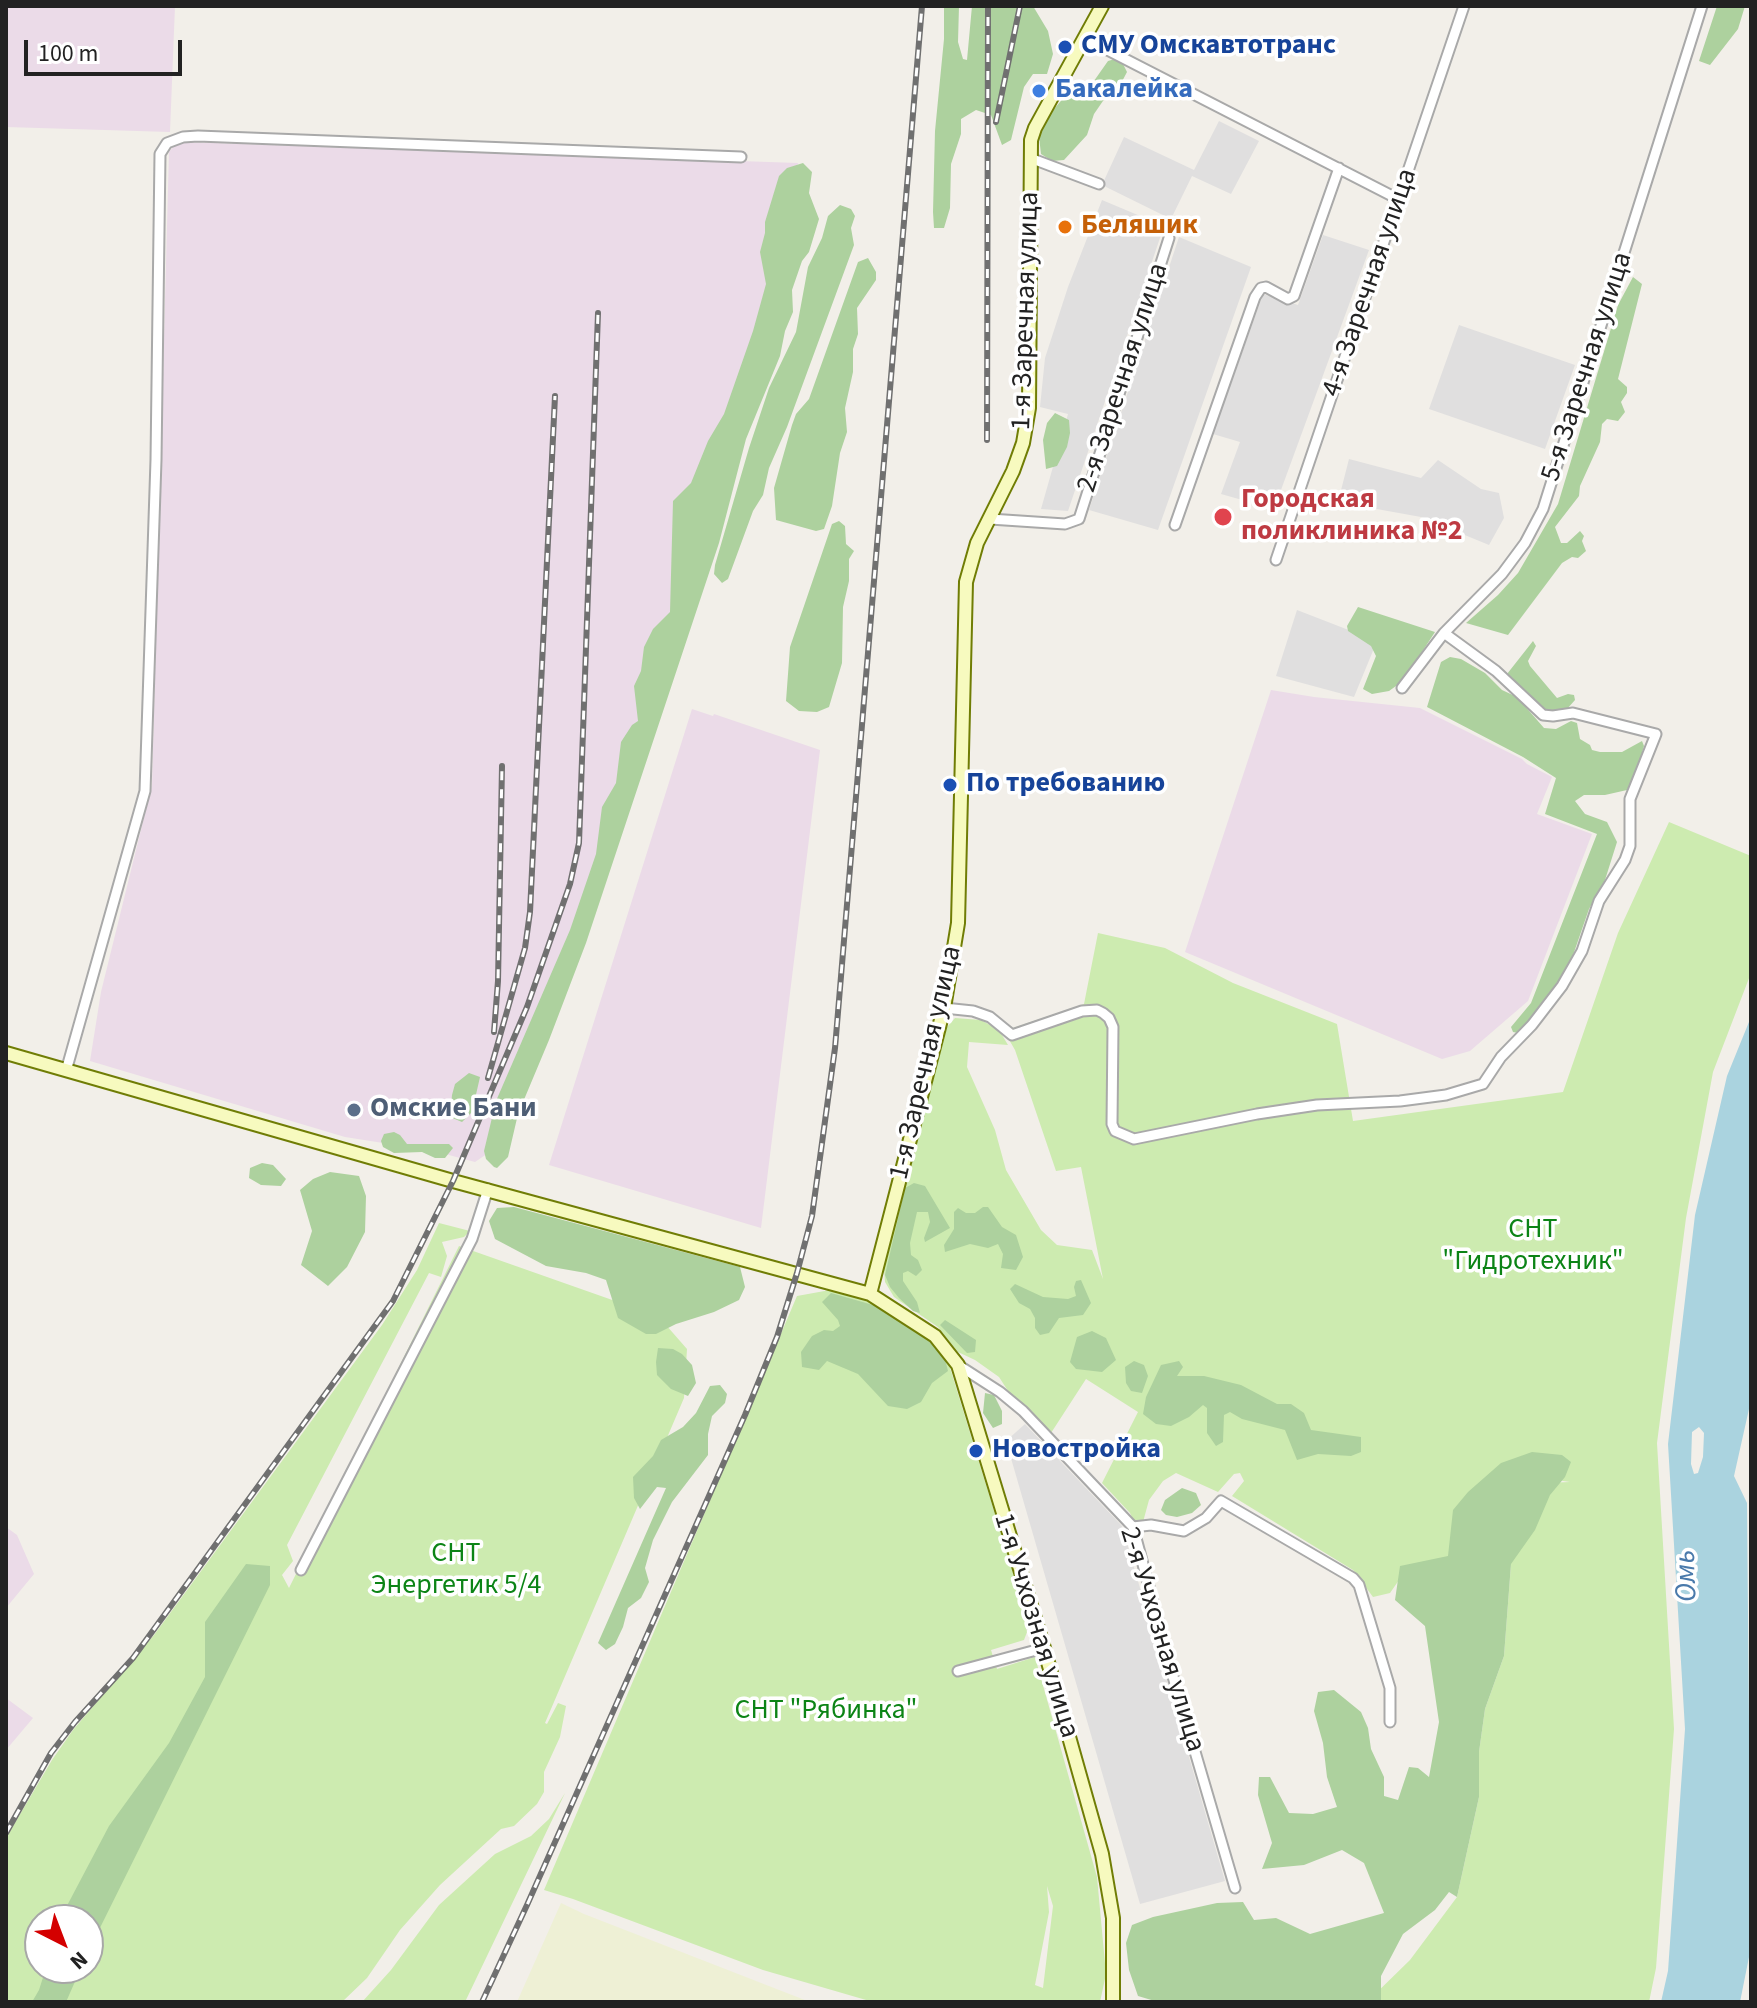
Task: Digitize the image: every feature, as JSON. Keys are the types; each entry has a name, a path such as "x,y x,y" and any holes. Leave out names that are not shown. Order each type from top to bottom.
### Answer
{"street":[{"name":"1-я Заречная улица","path":"870,1294 944,1008 958,923 966,582 977,543 1013,471 1023,443 1029,408 1030,158 1035,128 1102,6"},
{"name":"4-я Заречная улица","path":"1276,560 1464,6"},
{"name":"5-я Заречная улица","path":"1402,688 1444,633 1502,574 1525,543 1543,509 1702,6"},
{"path":"1086,39 1400,200"},
{"path":"66,1071 145,791 156,460 160,154 167,143 198,136 741,157"},
{"path":"1030,158 1099,184"},
{"path":"1175,525 1255,297 1261,288 1266,287 1288,299 1294,296 1339,168"},
{"name":"2-я Заречная улица","path":"990,519 1072,524 1079,519 1169,238"},
{"path":"944,1008 973,1011 990,1017 1012,1035 1082,1011 1097,1010 1103,1013 1113,1027 1112,1124 1115,1131 1134,1139 1317,1105 1400,1101 1446,1095 1483,1084 1501,1057 1532,1025 1562,986 1582,951 1599,901 1625,860 1630,846 1630,799 1656,734 1573,713 1543,715 1496,671 1444,633"},
{"name":"1-я Учхозная улица","path":"6,1053 870,1294 935,1336 958,1365 1044,1648 1102,1854 1113,1918 1113,2002"},
{"path":"301,1570 472,1239 488,1189"},
{"name":"2-я Учхозная улица","path":"958,1365 1023,1411 1133,1527 1235,1888"},
{"path":"1133,1527 1151,1525 1184,1531 1206,1518 1221,1501 1353,1578 1359,1585 1390,1688 1390,1722"},
{"path":"958,1671 1044,1648"}],"shaded area":[{"path":"6,6 175,6 170,132 6,127"},
{"path":"1219,121 1259,141 1231,194 1192,176 1171,219 1102,185 1124,137 1194,170"},
{"path":"185,142 798,163 710,510 503,1143 475,1162 434,1151 345,1137 90,1061 101,992 152,785 169,152 175,145"},
{"path":"1102,200 1164,226 1068,511 1041,509 1068,414 1040,407 1045,358 1068,287"},
{"path":"1323,235 1369,250 1274,509 1221,494 1240,442 1213,434 1263,294 1298,305"},
{"path":"1179,237 1251,267 1158,530 1089,510"},
{"path":"1459,325 1575,365 1545,449 1429,409"},
{"path":"1349,459 1421,478 1438,460 1481,489 1499,493 1504,518 1489,545 1421,517 1338,502"},
{"path":"1297,610 1377,641 1354,697 1276,676"},
{"path":"1271,690 1420,708 1552,777 1537,814 1592,834 1528,1001 1470,1051 1442,1059 1185,952"},
{"path":"692,709 820,750 761,1228 549,1165"},
{"path":"1025,1424 1122,1526 1225,1881 1140,1904 1006,1441"},
{"path":"6,1527 17,1535 34,1574 6,1608"},
{"path":"6,1698 33,1718 6,1750"}],"green space":[{"path":"944,6 959,6 958,42 963,59 967,60 972,6 1033,6 1048,31 1053,54 1047,74 1033,74 1024,87 1011,140 1002,145 991,115 976,110 961,119 961,134 951,164 950,208 944,228 934,228 935,131"},
{"path":"1717,6 1745,6 1738,29 1710,65 1699,61"},
{"path":"1115,59 1123,64 1127,72 1117,91 1105,98 1094,114 1087,135 1064,160 1052,161 1041,154 1039,137 1048,116 1066,95 1089,88 1108,61"},
{"path":"803,163 812,172 809,193 819,219 792,290 793,312 780,356 746,439 719,543 586,943 518,1114 508,1157 497,1168 486,1159 484,1151 496,1101 570,930 596,854 602,807 616,783 621,742 638,721 634,686 641,671 644,647 653,629 670,612 673,501 691,483 708,441 724,414 753,331 766,284 760,252 765,222 779,176 787,168"},
{"path":"840,205 851,209 855,216 851,228 854,245 769,468 763,495 753,511 728,579 722,583 714,574 715,565 749,448 769,388 796,332 808,267 822,238 828,216"},
{"path":"868,258 876,272 876,280 857,308 858,334 845,408 847,432 840,453 832,506 824,529 816,531 776,520 774,488 796,414 809,399 858,262"},
{"path":"1633,277 1642,284 1618,379 1627,387 1621,402 1625,412 1618,421 1607,419 1602,424 1600,442 1580,486 1579,496 1555,527 1561,543 1567,543 1580,531 1586,551 1578,558 1572,557 1562,563 1508,635 1466,623 1518,573 1558,504 1618,305"},
{"path":"1055,413 1069,420 1070,433 1057,466 1046,469 1043,440 1047,423"},
{"path":"839,521 845,526 846,544 854,551 849,559 849,581 843,607 842,663 829,707 817,712 799,711 786,701 790,647 832,524"},
{"path":"1358,607 1435,632 1403,681 1389,691 1372,694 1363,689 1376,656 1371,646 1348,631 1347,626"},
{"path":"1533,641 1536,646 1528,661 1530,666 1557,698 1574,695 1575,700 1567,709 1546,711 1507,674"},
{"path":"1450,657 1461,659 1485,673 1502,690 1517,697 1544,728 1556,729 1571,721 1577,723 1580,739 1592,750 1600,752 1622,752 1642,741 1644,746 1627,790 1605,795 1584,795 1575,801 1585,814 1607,822 1617,842 1605,880 1589,909 1571,961 1550,997 1518,1033 1513,1032 1511,1027 1531,1003 1597,834 1545,814 1556,778 1523,757 1427,707 1441,662"},
{"name":"СНТ \"Гидротехник\"","path":"1669,822 1751,856 1751,973 1713,1072 1686,1218 1657,1443 1674,1729 1656,1968 1649,2002 1367,2002 1410,1960 1457,1897 1479,1797 1479,1752 1485,1709 1504,1656 1511,1564 1510,1532 1521,1484 1570,1482 1550,1479 1520,1465 1482,1490 1462,1516 1458,1542 1444,1563 1406,1570 1390,1593 1373,1597 1353,1570 1232,1496 1244,1481 1240,1473 1234,1474 1218,1492 1176,1473 1163,1481 1149,1500 1143,1522 1134,1522 1130,1513 1102,1483 1138,1412 1086,1379 1051,1433 1010,1394 999,1377 958,1352 938,1327 894,1297 885,1282 884,1269 947,1027 955,1018 981,1020 999,1030 1008,1045 969,1042 967,1067 995,1130 1006,1170 1041,1230 1057,1245 1092,1250 1103,1279 1081,1167 1056,1171 1015,1050 1004,1031 1084,1004 1098,933 1165,948 1233,983 1337,1024 1353,1121 1563,1092 1618,933"},
{"path":"469,1073 480,1077 472,1112 462,1122 450,1117 452,1095 455,1084"},
{"path":"394,1132 407,1144 449,1144 453,1148 445,1158 435,1158 422,1152 394,1153 383,1147 381,1141 384,1134"},
{"path":"262,1163 273,1165 286,1179 281,1186 261,1185 249,1178 250,1168"},
{"path":"330,1172 359,1176 366,1196 365,1232 347,1267 328,1286 301,1265 312,1231 300,1190 313,1179"},
{"path":"914,1183 925,1186 950,1228 925,1242 930,1222 928,1212 917,1212 910,1243 911,1255 918,1260 922,1270 916,1276 908,1271 903,1273 903,1281 917,1302 920,1313 913,1311 899,1298 885,1275 905,1188"},
{"path":"514,1207 740,1267 745,1287 739,1300 714,1312 656,1334 646,1334 618,1318 606,1280 546,1266 495,1239 489,1221 497,1208"},
{"path":"988,1207 1002,1227 1016,1235 1023,1257 1016,1270 1001,1268 1003,1254 998,1244 988,1248 970,1244 945,1252 944,1245 954,1229 954,1212 958,1208 966,1213 975,1213"},
{"name":"СНТ Энергетик 5/4","path":"439,1223 470,1231 464,1237 442,1242 447,1256 441,1277 429,1273 287,1545 293,1561 282,1575 289,1588 459,1246 635,1308 666,1325 687,1349 684,1398 545,1723 558,1703 566,1706 560,1737 544,1772 544,1792 537,1804 514,1826 501,1829 440,1885 400,1930 367,1978 342,2002 6,2002 6,1838 73,1730 154,1635 382,1325 417,1270"},
{"path":"1081,1280 1091,1303 1083,1315 1059,1318 1049,1333 1040,1335 1030,1309 1019,1303 1010,1289 1015,1284 1043,1297 1068,1299 1076,1296 1074,1287 1076,1281"},
{"name":"СНТ \"Рябинка\"","path":"830,1290 882,1305 923,1332 947,1358 1018,1589 1027,1632 1024,1640 991,1650 997,1669 1035,1657 1097,1877 1106,1974 1100,2002 873,2002 763,1970 544,1890 797,1296","holes":["1047,1886 1053,1906 1043,1988 1035,1985 1049,1912"]},
{"path":"831,1293 880,1307 933,1343 944,1355 948,1371 932,1383 921,1402 907,1409 888,1406 858,1374 827,1361 819,1370 802,1367 801,1352 812,1336 840,1326 822,1302"},
{"path":"945,1320 976,1340 975,1352 967,1353 940,1325"},
{"path":"1092,1331 1106,1338 1116,1360 1102,1372 1076,1369 1070,1362 1077,1337"},
{"path":"658,1348 673,1349 692,1365 696,1383 688,1396 671,1389 657,1375"},
{"path":"1134,1361 1144,1365 1148,1376 1142,1393 1131,1391 1126,1383 1125,1367"},
{"path":"1179,1361 1183,1367 1177,1376 1204,1376 1241,1385 1277,1404 1291,1404 1304,1413 1311,1430 1361,1437 1361,1452 1351,1456 1318,1454 1297,1460 1285,1430 1242,1419 1230,1412 1224,1415 1223,1442 1216,1446 1207,1433 1207,1408 1203,1405 1171,1426 1156,1424 1143,1414 1146,1397 1161,1365"},
{"path":"720,1385 727,1394 725,1403 712,1416 708,1455 672,1502 653,1540 645,1568 649,1582 641,1598 628,1608 615,1644 606,1650 598,1643 666,1488 657,1487 640,1509 634,1498 633,1477 653,1456 661,1440 683,1427 696,1413 710,1386"},
{"path":"985,1393 994,1395 1002,1411 1002,1424 993,1428 983,1413"},
{"path":"1532,1452 1562,1455 1571,1462 1565,1477 1550,1495 1535,1530 1511,1564 1504,1656 1485,1709 1479,1752 1479,1797 1457,1897 1449,1892 1435,1910 1403,1934 1381,1976 1381,2002 1158,2002 1138,1996 1129,1970 1126,1943 1132,1925 1153,1917 1217,1903 1243,1902 1254,1920 1276,1918 1310,1934 1384,1913 1364,1863 1342,1850 1304,1865 1262,1869 1272,1843 1258,1795 1259,1777 1270,1777 1289,1813 1313,1814 1337,1807 1327,1777 1323,1743 1314,1711 1318,1692 1334,1690 1361,1712 1368,1728 1371,1749 1384,1777 1384,1796 1398,1800 1409,1767 1418,1768 1429,1777 1439,1722 1425,1626 1395,1600 1400,1566 1448,1556 1453,1510 1501,1463"},
{"path":"1182,1488 1196,1493 1201,1505 1192,1513 1177,1517 1166,1515 1161,1510 1165,1500"},
{"path":"246,1564 270,1566 270,1585 104,1920 104,1904 68,1904 109,1826 169,1743 205,1677 205,1622"},
{"path":"565,1793 465,2002 362,2002 391,1970 439,1905 495,1854 531,1836 549,1819"},
{"path":"561,1903 584,1914 810,2002 517,2002"},
{"path":"41,1984 74,1984 66,2002 32,2002"}],"water":[{"name":"Омь","path":"1751,1017 1751,1400 1734,1476 1747,1503 1751,1947 1740,2002 1661,2002 1668,1971 1685,1729 1668,1444 1695,1215 1727,1076","holes":["1699,1427 1704,1433 1703,1457 1698,1473 1694,1474 1691,1464 1692,1432"]}],"railway":[{"path":"482,2002 745,1415 777,1337 812,1216 835,1048 922,6"},
{"path":"987,440 988,6"},
{"path":"996,122 1020,6"},
{"path":"6,1833 51,1753 133,1658 393,1301 453,1181 527,1007 570,884 579,843 598,313"},
{"path":"488,1078 525,948 530,912 555,396"},
{"path":"494,1032 498,981 502,766"}],"place":[{"name":"СМУ Омскавтотранс","path":"1065,47"},
{"name":"Бакалейка","path":"1039,91"},
{"name":"Беляшик","path":"1065,227"},
{"name":"Городская поликлиника №2","path":"1223,517"},
{"name":"По требованию","path":"950,785"},
{"name":"Омские Бани","path":"354,1110"},
{"name":"Новостройка","path":"976,1451"}]}
